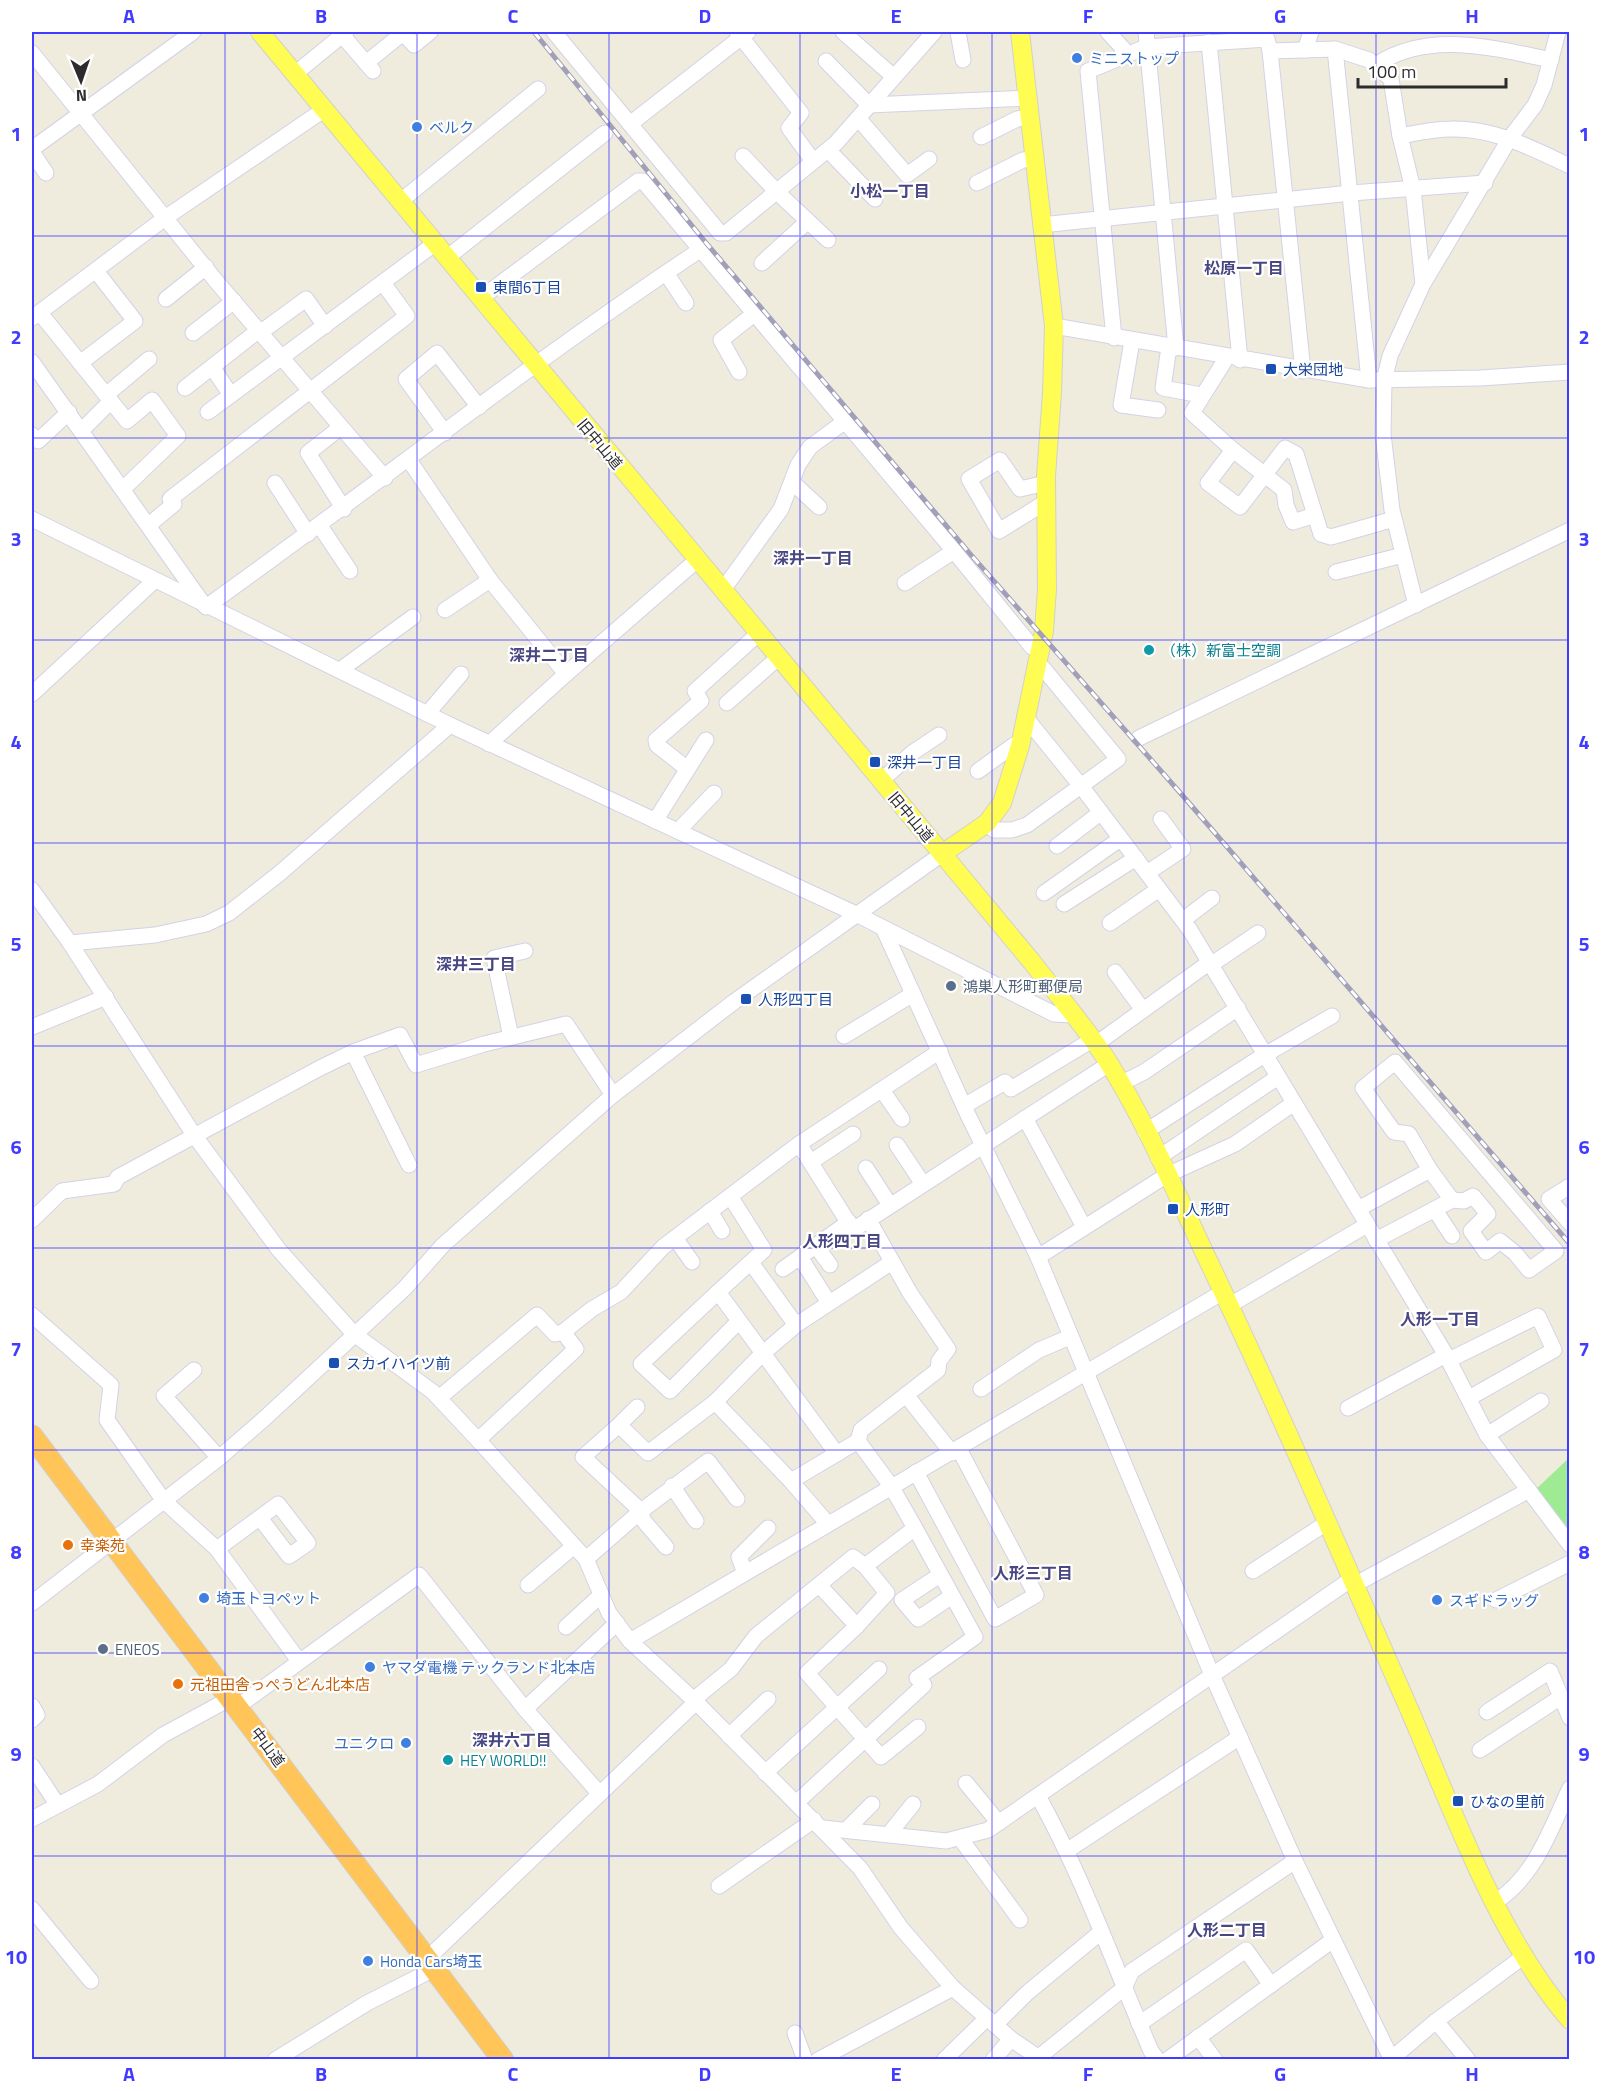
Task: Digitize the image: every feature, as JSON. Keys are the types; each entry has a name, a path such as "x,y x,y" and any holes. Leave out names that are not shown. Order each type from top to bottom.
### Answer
{"highway":[{"name":"中山道","path":"32,1436 105,1544"},
{"name":"中山道","path":"32,1455 105,1544 426,1967 503,2060"},
{"name":"中山道","path":"426,1967 489,2060"}],"main road":[{"name":"旧中山道","path":"260,32 437,242 722,591 942,854 1073,1015 1109,1064 1167,1175 1227,1299 1495,1902 1523,1957 1545,1991 1569,2020"},
{"path":"942,854 987,823 1002,803 1009,786 1020,746 1038,658 1047,589 1046,483 1053,393 1054,326 1020,32"}],"street":[{"path":"46,173 32,151 193,32"},
{"path":"296,73 344,33 370,67 403,33 414,45 430,32"},
{"path":"554,32 720,233 726,233 828,150 894,77 929,33"},
{"path":"843,32 894,77"},
{"path":"958,32 963,60"},
{"path":"1108,32 1128,54"},
{"path":"1305,50 1311,32"},
{"path":"1376,381 1423,284 1510,138 1535,105 1558,32"},
{"path":"630,124 742,33 801,113 789,128 813,161"},
{"path":"1146,39 1163,213 1172,348 1162,388 1201,395"},
{"path":"1114,338 1088,71 1128,54 1146,39 1209,42 1267,39 1303,371"},
{"path":"1209,42 1225,206 1233,358 1201,395 1192,412 1233,450 1284,490 1286,505 1293,522 1315,514"},
{"path":"1377,64 1393,54 1445,43 1475,45 1551,60"},
{"path":"1335,49 1350,193 1394,519 1416,605"},
{"path":"1270,51 1335,49 1377,64 1391,78 1400,136 1413,189 1423,284"},
{"path":"32,53 165,218 385,478"},
{"path":"826,61 869,105 1027,98"},
{"path":"402,200 538,89"},
{"path":"123,489 178,436 153,400 126,421 80,363 36,316 165,218 325,109"},
{"path":"981,137 1017,119 1029,117"},
{"path":"858,118 907,175 929,159"},
{"path":"1400,136 1448,129 1474,129 1510,138 1569,166"},
{"path":"448,257 605,133"},
{"path":"828,150 875,199"},
{"path":"743,156 828,240"},
{"path":"977,183 1023,160 1034,159"},
{"path":"481,297 638,181 644,181 954,551 1032,647 1038,658 1118,759 1026,825 1012,830 994,830 987,823"},
{"path":"1041,225 1350,193 1485,183"},
{"path":"762,263 807,221"},
{"path":"208,412 437,242"},
{"path":"206,608 385,478 535,364 700,250"},
{"path":"166,299 206,267"},
{"path":"80,363 135,321 96,270"},
{"path":"666,273 686,303"},
{"path":"150,524 174,504 170,499 407,316 382,283"},
{"path":"185,388 306,299 325,326"},
{"path":"193,333 234,301"},
{"path":"739,372 721,340 754,314"},
{"path":"1054,326 1303,371 1376,381 1569,372"},
{"path":"1132,341 1121,405 1158,410"},
{"path":"445,433 406,379 437,353 478,407"},
{"path":"82,430 108,398 149,359"},
{"path":"32,362 37,379 69,412 150,524 206,608"},
{"path":"212,367 231,395"},
{"path":"32,435 38,441 69,412"},
{"path":"722,591 781,509 798,465 810,447 844,422"},
{"path":"341,427 308,453 344,508"},
{"path":"1233,450 1208,483 1240,507 1285,448 1296,454 1321,534 1331,537 1394,519"},
{"path":"409,460 490,580 566,674"},
{"path":"1046,483 1020,489 1000,460 969,479 999,531 1046,502"},
{"path":"792,482 819,507"},
{"path":"275,483 350,571"},
{"path":"32,519 206,608 340,670 489,744 856,914 1054,1014 1073,1015"},
{"path":"1138,738 1262,676 1416,605 1569,530"},
{"path":"905,583 954,551"},
{"path":"1336,572 1403,555"},
{"path":"489,744 697,560"},
{"path":"445,610 490,580"},
{"path":"32,694 154,581"},
{"path":"340,670 413,617"},
{"path":"686,768 664,752 657,745 656,740 701,701 695,691 758,634"},
{"path":"727,703 778,658"},
{"path":"426,714 461,674"},
{"path":"1026,718 1183,920 1447,1357 1487,1435 1567,1537"},
{"path":"70,943 154,935 206,924 229,913 280,873 450,725"},
{"path":"881,781 912,753 939,735"},
{"path":"655,821 686,768 706,740"},
{"path":"978,771 1014,745 1020,746"},
{"path":"678,831 714,793"},
{"path":"1057,846 1100,813"},
{"path":"1147,873 1183,849 1161,819"},
{"path":"1044,893 1120,839"},
{"path":"32,1603 105,1544 219,1458 411,1281 443,1245 613,1095 683,1039 942,854"},
{"path":"1064,904 1136,858"},
{"path":"1110,923 1159,889"},
{"path":"32,890 70,943 194,1135 279,1250 354,1334 439,1398 478,1440 586,1559 601,1595 630,1641 818,1824 860,1868 901,1928 953,1988 1011,2039 1040,2058 1124,1988 1132,1971 1295,1861"},
{"path":"1183,920 1212,898"},
{"path":"884,930 964,1106 1038,1257 1212,1676 1295,1861 1391,2059 1436,2021 1523,1957"},
{"path":"964,1106 1005,1082 1011,1089 1094,1042 1258,933"},
{"path":"511,1038 494,958 525,951"},
{"path":"1115,972 1143,1010"},
{"path":"844,1036 913,994"},
{"path":"32,1028 106,998"},
{"path":"1120,1084 1144,1071 1238,1008"},
{"path":"1145,1132 1332,1016"},
{"path":"32,1220 62,1191 114,1184 118,1177 194,1135 353,1052 400,1035 416,1065 566,1024 613,1095"},
{"path":"439,1398 537,1315 555,1334 563,1332 592,1309 621,1292 663,1247 710,1211 799,1144 940,1051"},
{"path":"353,1052 409,1165"},
{"path":"1452,1200 1430,1170 1409,1134 1394,1132 1363,1088 1395,1062 1556,1251 1529,1270 1500,1241 1486,1252 1471,1231 1488,1214 1473,1196"},
{"path":"799,1144 853,1230 1109,1064"},
{"path":"1158,1158 1278,1077"},
{"path":"882,1090 902,1119"},
{"path":"1038,1257 1167,1175 1235,1144 1294,1103"},
{"path":"1024,1118 1084,1227"},
{"path":"811,1162 854,1134"},
{"path":"897,1145 922,1184"},
{"path":"867,1168 890,1205"},
{"path":"1358,1209 1430,1170"},
{"path":"1377,1240 1452,1200 1464,1201 1473,1196 1490,1174"},
{"path":"1569,1186 1549,1198 1569,1223"},
{"path":"730,1196 764,1250 752,1264 718,1292 641,1364 670,1391 739,1321"},
{"path":"1435,1210 1452,1236"},
{"path":"710,1211 722,1231"},
{"path":"791,1481 858,1441 861,1430 938,1370 939,1361 948,1349 892,1262 868,1219"},
{"path":"783,1269 849,1222"},
{"path":"630,1641 891,1486 956,1451 1087,1374 1367,1225"},
{"path":"675,1238 692,1262"},
{"path":"816,1246 830,1265"},
{"path":"800,1257 829,1304"},
{"path":"619,1425 648,1453 715,1402 762,1354 796,1325 892,1262"},
{"path":"752,1264 796,1325"},
{"path":"718,1292 837,1454"},
{"path":"32,1316 111,1385 107,1420 164,1501 217,1549 298,1661"},
{"path":"1348,1408 1447,1357 1538,1316 1554,1350 1469,1398"},
{"path":"478,1440 576,1349 563,1332"},
{"path":"981,1389 1039,1350 1070,1337"},
{"path":"194,1370 164,1396 219,1458"},
{"path":"906,1395 956,1451 1036,1595 995,1619 916,1472"},
{"path":"1487,1435 1541,1401"},
{"path":"715,1402 791,1481 828,1524"},
{"path":"637,1407 583,1457 641,1511 642,1520 666,1547"},
{"path":"796,1803 924,1685 917,1678 975,1637 891,1486 858,1441"},
{"path":"586,1559 672,1486 708,1461 736,1499"},
{"path":"672,1486 696,1521"},
{"path":"719,1886 818,1824 946,1841 988,1830 1354,1581 1529,1490"},
{"path":"217,1549 260,1518"},
{"path":"1253,1571 1328,1522"},
{"path":"746,1572 739,1557 768,1528"},
{"path":"865,1566 915,1528"},
{"path":"528,1585 574,1546"},
{"path":"275,2060 426,1967 599,1793 694,1701 731,1669 756,1636 853,1557 865,1566 887,1593 857,1626 807,1673 881,1757 918,1727"},
{"path":"1496,1600 1569,1563"},
{"path":"32,1818 98,1784 163,1735 229,1706 298,1661 418,1575 525,1709 599,1793"},
{"path":"940,1575 902,1600 918,1619 952,1596"},
{"path":"819,1585 857,1626"},
{"path":"566,1627 601,1595"},
{"path":"525,1709 617,1623"},
{"path":"765,1773 839,1708 879,1669"},
{"path":"1486,1712 1550,1671 1569,1718"},
{"path":"1480,1750 1561,1697"},
{"path":"729,1736 768,1699"},
{"path":"32,1706 37,1715 32,1720"},
{"path":"1068,1850 1240,1737"},
{"path":"32,1766 57,1804"},
{"path":"966,1783 999,1823"},
{"path":"1495,1902 1520,1883 1532,1866 1569,1788"},
{"path":"1038,1796 1068,1850 1139,2024 1151,2051 1158,2060"},
{"path":"847,1829 872,1804"},
{"path":"888,1834 913,1804"},
{"path":"960,1838 1020,1920"},
{"path":"32,1909 91,1981"},
{"path":"944,2060 1101,1932"},
{"path":"1167,2060 1333,1940"},
{"path":"1139,2024 1246,1950 1270,1985"},
{"path":"818,2060 953,1988"},
{"path":"1436,2021 1468,2060"},
{"path":"795,2033 805,2060"},
{"path":"1198,2037 1215,2060"},
{"path":"993,2060 1011,2039"}],"green space":[{"path":"1569,1458 1569,1527 1567,1527 1535,1490"}],"railway":[{"path":"534,32 707,244 972,556 1183,796 1570,1244"}],"place":[{"name":"ミニストップ","path":"1077,58"},
{"name":"ベルク","path":"417,127"},
{"name":"東間6丁目","path":"481,287"},
{"name":"大栄団地","path":"1271,369"},
{"name":"（株）新富士空調","path":"1149,650"},
{"name":"深井一丁目","path":"875,762"},
{"name":"鴻巣人形町郵便局","path":"951,986"},
{"name":"人形四丁目","path":"746,999"},
{"name":"人形町","path":"1173,1209"},
{"name":"スカイハイツ前","path":"334,1363"},
{"name":"幸楽苑","path":"68,1545"},
{"name":"埼玉トヨペット","path":"204,1598"},
{"name":"スギドラッグ","path":"1437,1600"},
{"name":"ENEOS","path":"103,1649"},
{"name":"ヤマダ電機 テックランド北本店","path":"370,1667"},
{"name":"元祖田舎っぺうどん北本店","path":"178,1684"},
{"name":"ユニクロ","path":"406,1743"},
{"name":"HEY WORLD!!","path":"448,1760"},
{"name":"ひなの里前","path":"1458,1801"},
{"name":"Honda Cars埼玉","path":"368,1961"}],"district":[{"name":"小松一丁目","path":"890,191"},
{"name":"松原一丁目","path":"1244,268"},
{"name":"深井一丁目","path":"813,558"},
{"name":"深井二丁目","path":"549,655"},
{"name":"深井三丁目","path":"476,964"},
{"name":"人形四丁目","path":"842,1241"},
{"name":"人形一丁目","path":"1440,1319"},
{"name":"人形三丁目","path":"1033,1573"},
{"name":"深井六丁目","path":"512,1740"},
{"name":"人形二丁目","path":"1227,1930"}]}
